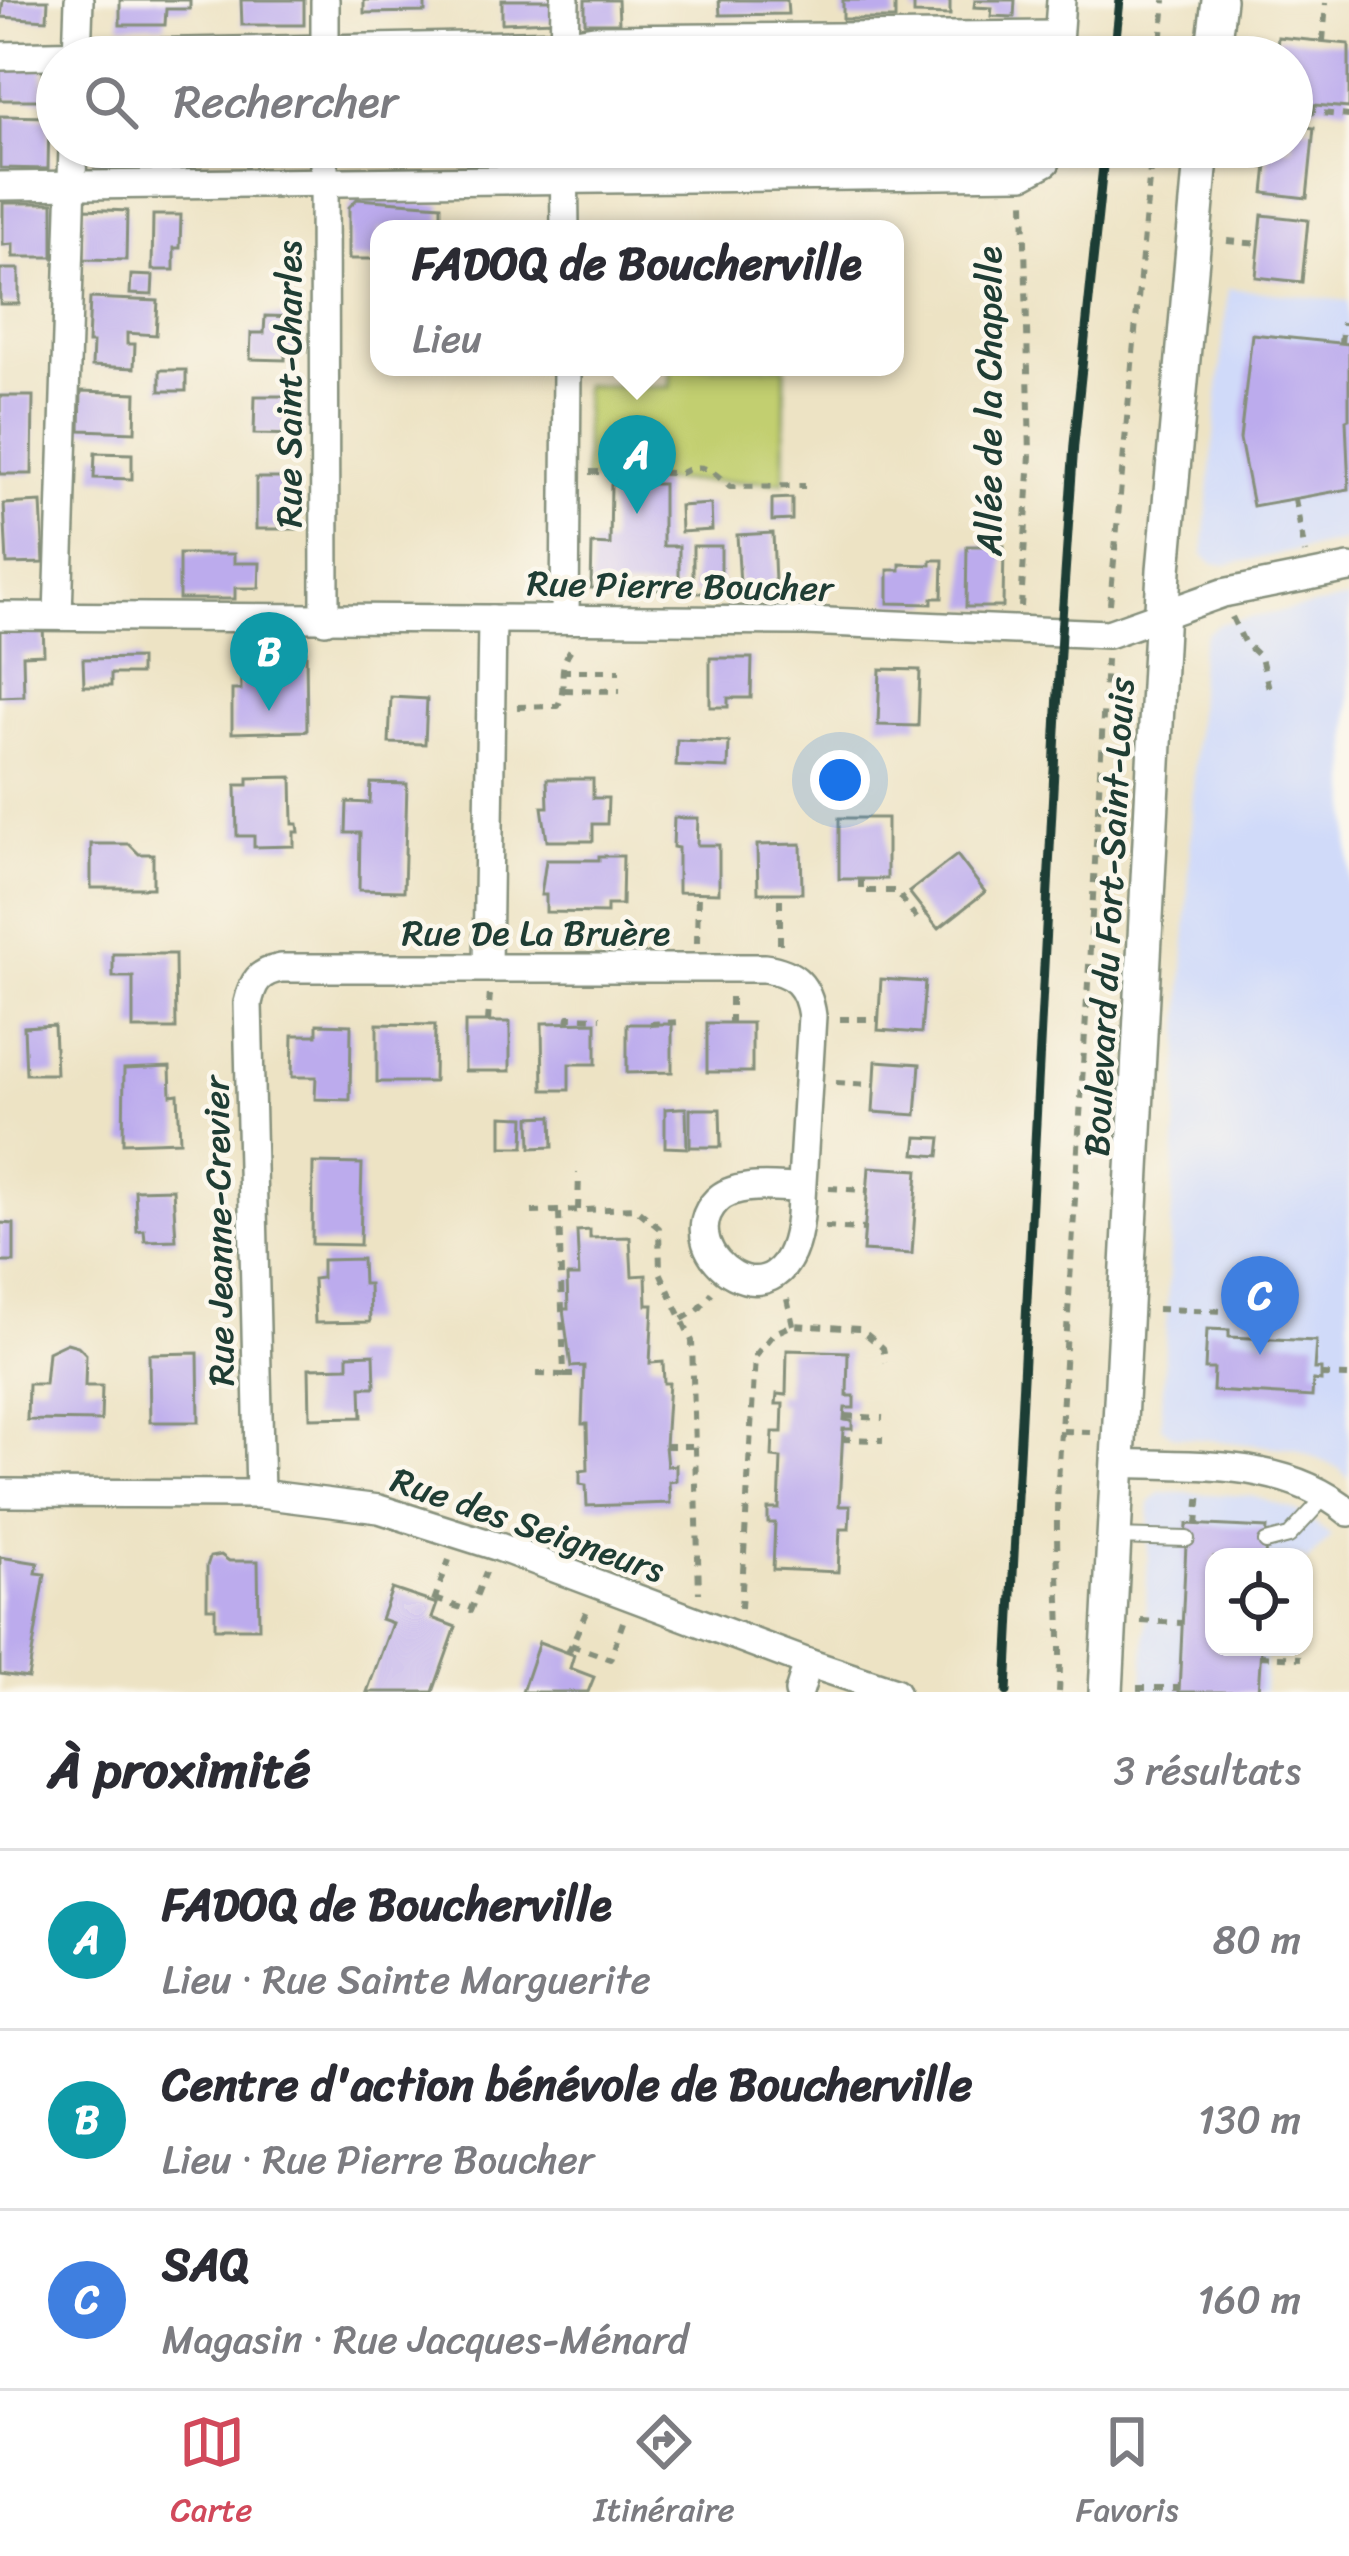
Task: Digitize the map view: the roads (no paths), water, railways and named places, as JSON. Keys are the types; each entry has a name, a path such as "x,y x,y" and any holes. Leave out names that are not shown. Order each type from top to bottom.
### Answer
{"street":[{"path":"78,36 79,0"},
{"path":"325,0 325,36"},
{"path":"564,36 565,0"},
{"path":"1058,36 1061,0"},
{"path":"1215,36 1219,0"},
{"path":"0,56 36,56"},
{"path":"58,615 72,168"},
{"name":"Rue Saint-Charles","path":"323,168 325,620"},
{"path":"564,168 565,220"},
{"path":"0,186 564,177 1024,180 1039,168"},
{"name":"Boulevard du Fort-Saint-Louis","path":"1122,1690 1114,1537 1163,614 1200,168"},
{"path":"567,376 574,626"},
{"name":"Rue Pierre Boucher","path":"0,616 492,619 574,626 805,621 1108,634 1223,592 1349,568"},
{"path":"489,978 492,619"},
{"name":"Rue De La Bruère","path":"265,971 489,978 771,969 789,974 810,997 812,1188"},
{"name":"Rue Jeanne-Crevier","path":"260,1494 248,1003 252,983 265,971"},
{"path":"1118,1463 1263,1470 1337,1504"},
{"name":"Rue des Seigneurs","path":"0,1493 260,1494 344,1503 435,1525 883,1690"},
{"path":"799,1692 808,1663"}],"lane":[{"path":"1266,1542 1289,1536 1337,1504"},
{"path":"1114,1537 1186,1539"}],"railway":[{"path":"1116,36 1120,0"},
{"path":"1007,1692 1061,633 1074,444 1103,168"}],"place":[{"name":"FADOQ de Boucherville","path":"637,514"},
{"name":"Centre d'action bénévole de Boucherville","path":"269,711"},
{"name":"SAQ","path":"1260,1355"}]}
